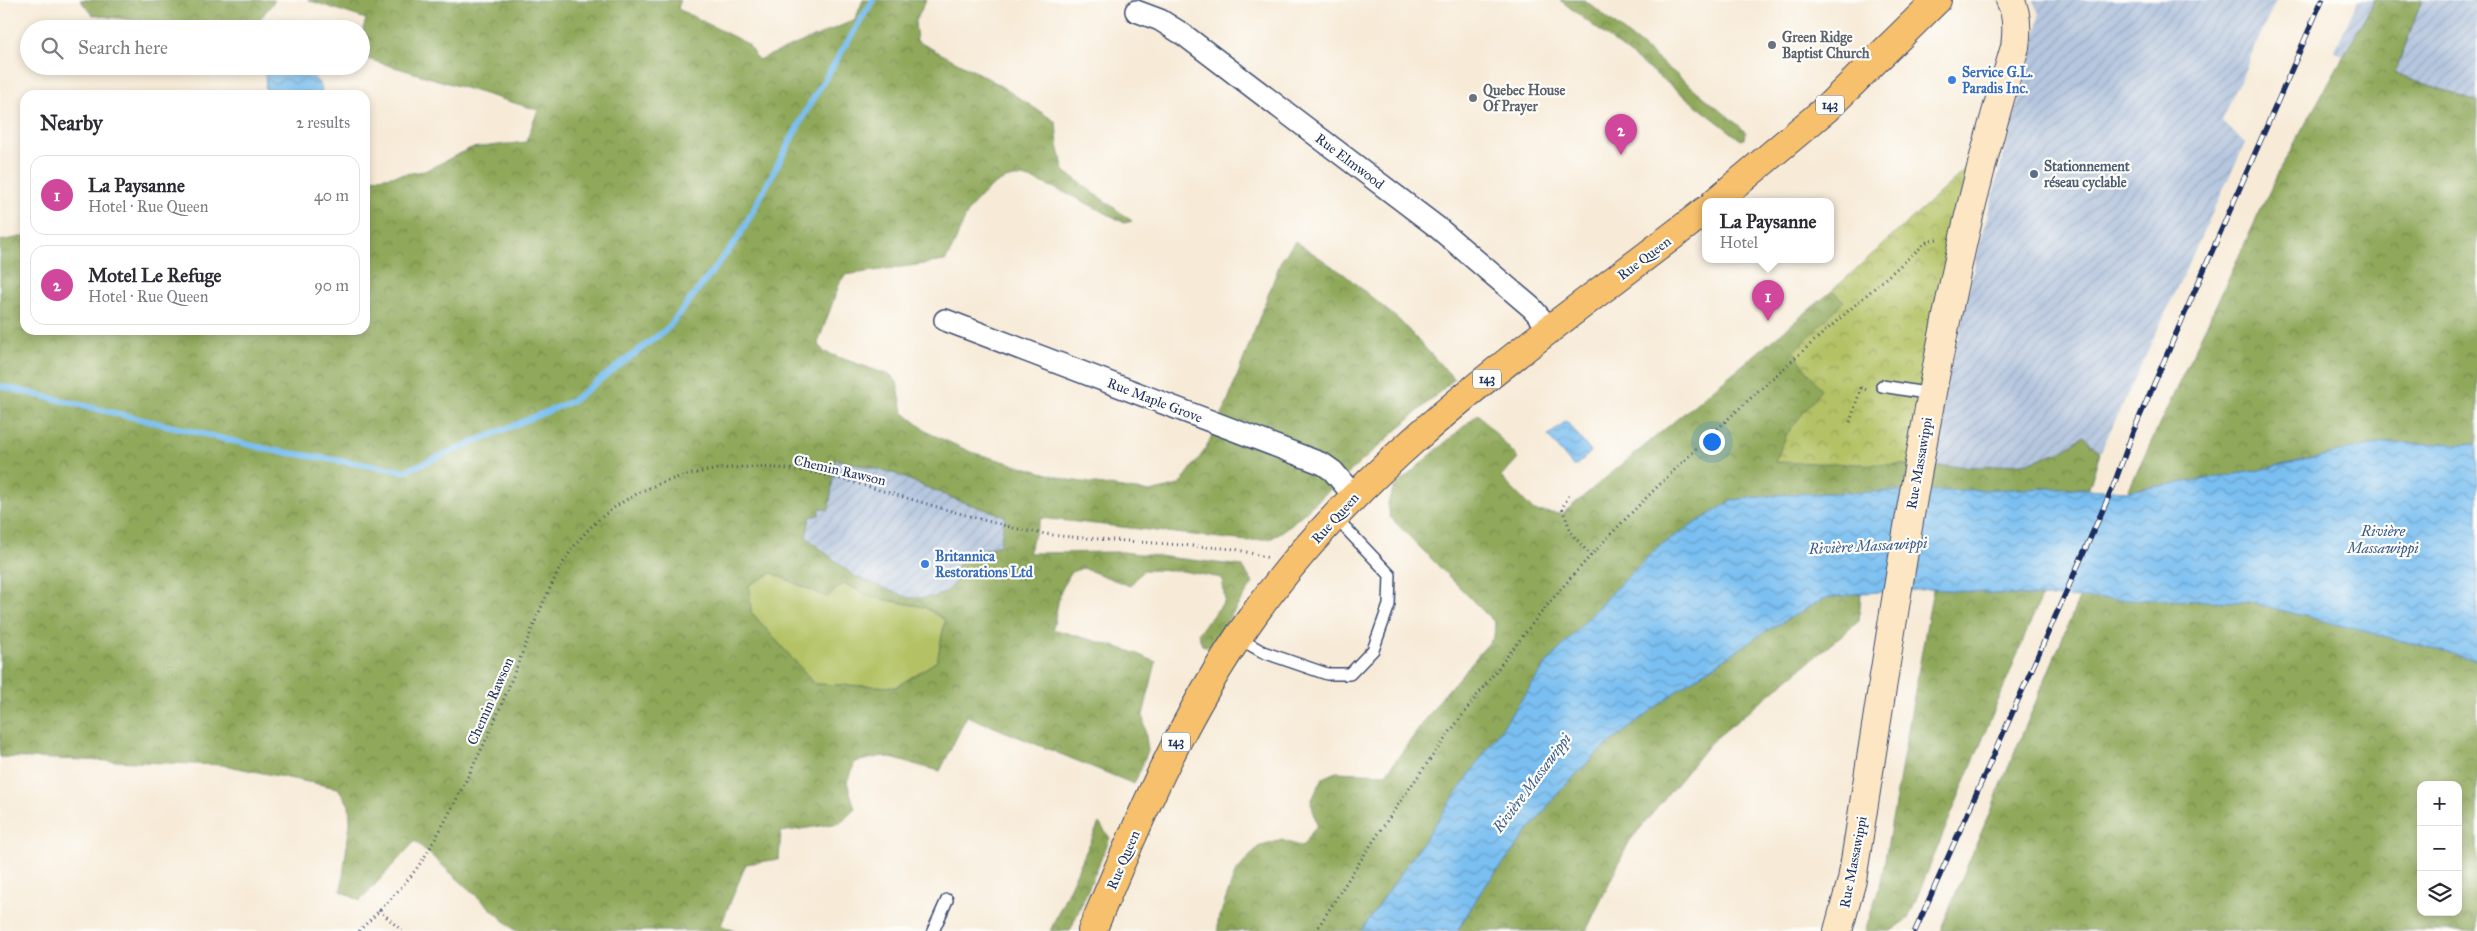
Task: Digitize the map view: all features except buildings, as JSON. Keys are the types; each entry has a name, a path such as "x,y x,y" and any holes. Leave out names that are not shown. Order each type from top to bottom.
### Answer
{"main road":[{"name":"143","path":"1720,198 1826,109 1937,0"},
{"name":"Rue Queen","path":"1092,931 1161,772 1194,708 1238,638 1289,570 1354,496 1419,434 1550,329 1702,213"}],"street":[{"name":"Rue Massawippi","path":"1838,931 1852,880 1916,476 1932,394 1963,240 2015,47 2017,35 2014,8 2010,0"},
{"name":"Rue Elmwood","path":"1136,11 1160,20 1184,35 1437,227 1532,308 1550,329"},
{"name":"Rue Maple Grove","path":"945,320 1323,464 1333,471 1354,496"}],"lane":[{"path":"1882,386 1932,394"},
{"path":"1238,638 1263,652 1327,674 1350,674 1373,650 1389,605 1390,575 1335,517"},
{"path":"934,931 947,900"}],"path":[{"path":"1316,931 1408,788 1512,651 1591,556 1688,457 1820,336 1927,242"},
{"path":"1850,422 1861,388 1871,392"},
{"name":"Chemin Rawson","path":"359,931 423,859 481,750 558,572 580,539 609,510 649,486 696,472 740,466 789,469 832,476 1028,531 1059,536 1235,549 1270,559 1289,570"},
{"path":"1569,496 1562,508 1572,534 1591,556"},
{"path":"379,910 400,929 406,931"}],"shaded area":[{"path":"2034,0 2276,0 2222,121 2245,143 2091,472 1929,473 1938,423 1978,251 2038,26 2039,14"},
{"path":"2358,0 2477,0 2477,102 2334,52"},
{"path":"835,458 893,473 957,500 1005,516 1000,545 961,556 954,584 944,593 934,597 909,598 854,576 806,537 810,517 820,508 829,509"}],"green space":[{"path":"80,0 275,0 259,20 133,20 93,15"},
{"path":"308,0 680,0 678,9 748,44 758,60 855,20 863,0 926,0 915,23 917,41 993,81 1056,122 1058,145 1064,171 1132,221 1125,223 1042,183 1012,177 993,186 981,195 972,206 945,261 845,275 840,282 818,343 824,352 892,376 897,382 903,412 929,433 971,452 1069,480 1150,492 1179,485 1205,450 1225,408 1281,261 1295,241 1345,275 1400,321 1454,379 1287,528 1272,538 1247,541 1041,518 1028,553 1123,552 1242,566 1253,583 1210,647 1202,645 1198,633 1225,601 1222,578 1182,571 1143,570 1130,586 1083,568 1071,572 1060,593 1053,629 1130,651 1156,662 1143,715 1148,751 1134,784 967,716 940,771 883,756 855,762 847,782 855,809 840,823 781,832 779,859 746,864 721,925 734,931 516,931 415,841 360,901 341,891 350,823 349,805 338,788 223,765 0,757 0,241 20,237 20,335 370,335 370,179 425,171 471,148 526,142 538,110 370,60 370,20","holes":["835,459 893,473 957,500 1005,516 1000,545 961,556 954,584 944,593 934,597 909,598 854,576 806,537 810,517 819,515 820,508 829,510","772,573 827,597 844,583 871,597 924,607 945,620 937,661 896,687 815,684 751,612 749,585"]},
{"path":"1560,0 1585,0 1736,123 1746,132 1745,138 1741,140"},
{"path":"2375,0 2422,0 2395,73 2477,102 2477,444 2380,443 2255,471 2128,491 2280,169"},
{"path":"1968,167 1910,465 1775,462 1787,434 1821,390 1794,352 1844,301 1832,291"},
{"path":"1832,291 1845,301 1822,390 1787,434 1775,462 1983,467 2030,462 2063,450 2084,436 2100,453 2089,488 1786,494 1733,500 1547,663 1361,931 1218,931 1218,921 1235,873 1258,847 1282,840 1302,847 1317,825 1311,802 1322,778 1336,772 1386,774 1442,697 1494,637 1495,623 1390,517 1388,503 1394,487 1478,414 1518,458 1501,477 1534,511 1562,514"},
{"path":"772,573 827,597 844,583 871,597 924,607 945,620 938,661 896,687 815,684 751,612 749,585"},
{"path":"1933,589 2041,597 1908,919 1891,931 1865,931 1881,882"},
{"path":"1861,593 1859,621 1710,743 1629,842 1586,931 1457,931 1482,890 1559,792 1596,754 1679,689 1763,633 1823,599"},
{"path":"2080,596 2249,602 2477,660 2477,931 1940,931"},
{"path":"1099,823 1110,838 1070,931 1050,931"}],"water":[{"path":"265,75 312,75 321,86 321,90 266,90"},
{"path":"1566,421 1591,452 1574,467 1548,436"},
{"name":"Rivière Massawippi","path":"2380,443 2477,444 2477,660 2249,602 2041,597 1933,589 1861,593 1823,599 1763,633 1679,689 1596,754 1559,792 1482,890 1457,931 1361,931 1547,663 1611,593 1660,545 1733,500 1786,494 2063,488 2128,491 2255,471"}],"waterway":[{"path":"0,386 271,450 405,471 572,401 668,328 739,237 811,102 873,0"}],"railway":[{"path":"1915,931 2113,487 2133,432 2322,0"}],"place":[{"name":"Green Ridge Baptist Church","path":"1772,45"},
{"name":"Service G.L. Paradis Inc.","path":"1952,80"},
{"name":"Quebec House Of Prayer","path":"1473,98"},
{"name":"Motel Le Refuge","path":"1621,155"},
{"name":"Stationnement réseau cyclable","path":"2034,174"},
{"name":"La Paysanne","path":"1768,321"},
{"name":"Britannica Restorations Ltd","path":"925,564"}]}
